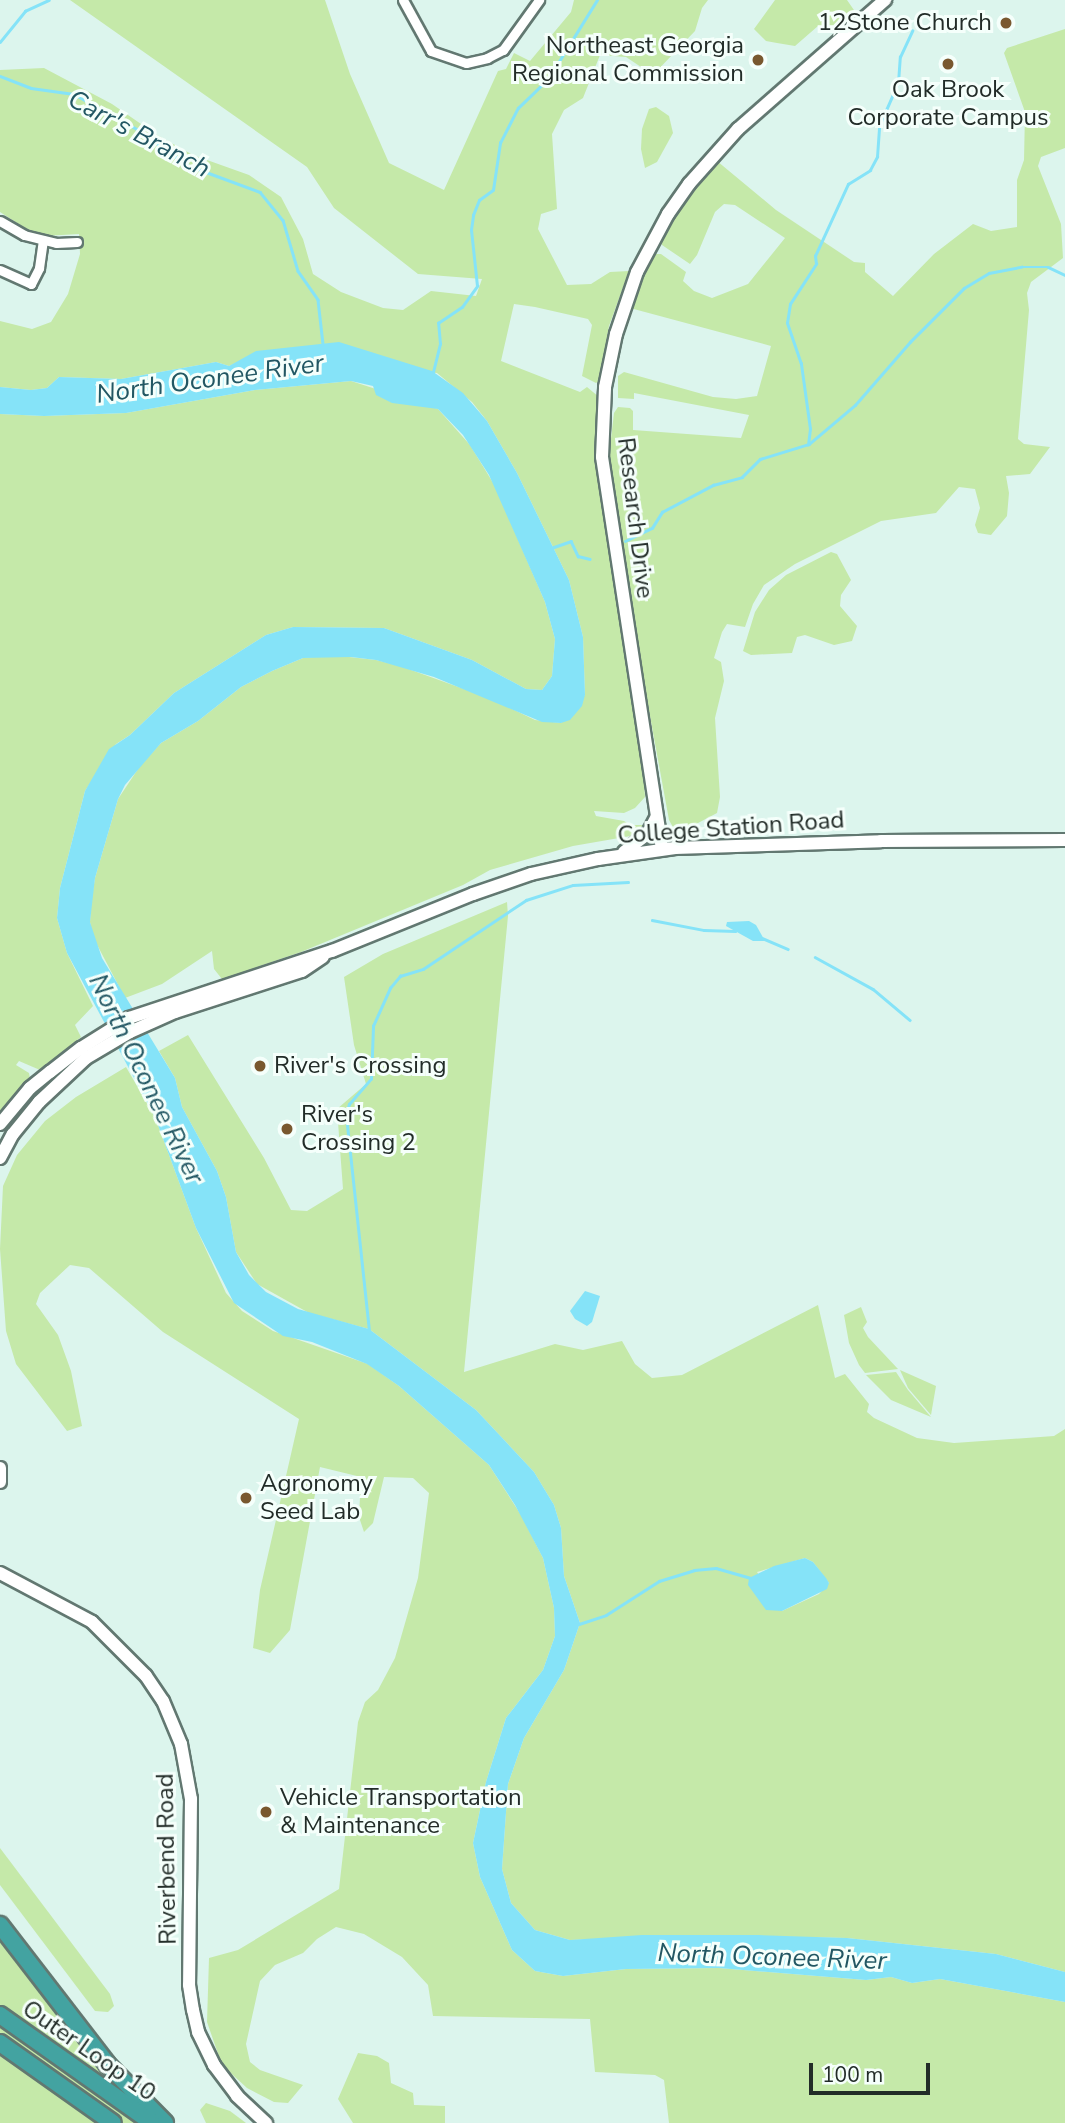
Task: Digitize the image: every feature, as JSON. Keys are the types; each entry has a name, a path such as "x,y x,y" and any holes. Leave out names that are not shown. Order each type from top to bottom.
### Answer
{"highway":[{"path":"0,1925 107,2064 166,2123"},
{"name":"Outer Loop 10","path":"0,2015 153,2123"},
{"path":"0,2043 113,2123"}],"street":[{"path":"402,0 431,51 466,63 487,58 503,50 539,0"},
{"name":"Research Drive","path":"662,849 602,457 605,387 616,334 637,272 668,214 689,184 738,130 885,0"},
{"path":"0,221 24,235 43,240 77,242"},
{"path":"0,270 31,284 39,268 43,240"},
{"path":"621,855 648,834 657,816"},
{"name":"College Station Road","path":"0,1124 30,1088 83,1053 130,1032 173,1007 302,971 332,951 503,883 621,855 662,849 881,841 1065,840"},
{"name":"College Station Road","path":"0,1158 13,1134 38,1102 83,1053"},
{"path":"0,1468 0,1482"},
{"path":"0,1561 5,1578"},
{"name":"Riverbend Road","path":"5,1578 79,1614 107,1634 146,1676 163,1701 181,1744 191,1800 189,1985 198,2032 214,2065 237,2096 266,2123"}],"green space":[{"path":"70,0 325,0 350,74 389,163 444,190 498,71 506,69 514,53 530,61 571,12 574,0 708,0 702,8 695,31 653,75 626,57 600,55 583,98 564,110 552,134 557,209 541,214 538,229 567,285 591,284 610,272 629,271 609,326 599,381 596,383 582,376 592,325 588,319 535,307 514,304 501,361 580,392 587,387 599,397 596,458 600,495 643,761 645,797 635,808 624,813 594,811 596,816 624,821 630,825 649,825 642,834 573,846 490,870 463,885 301,952 222,979 214,969 212,951 162,984 125,998 93,937 90,922 91,903 95,878 118,799 140,766 161,743 198,721 241,687 303,658 331,655 376,660 400,666 489,698 535,720 561,723 585,695 583,637 569,580 517,473 487,421 472,402 437,373 253,355 229,366 216,362 121,379 59,377 47,388 31,390 0,387 0,321 32,329 51,322 68,294 80,254 79,234 44,236 0,212 0,70 44,68 112,104 157,135 193,155 249,175 281,197 303,239 313,274 341,292 383,308 403,310 431,291 476,296 482,279 418,274 334,208 307,167"},
{"path":"775,0 847,0 856,13 835,33 818,26 795,46 766,41 754,29"},
{"path":"1065,29 1065,148 1041,157 1038,166 1061,224 1063,258 1031,282 1027,293 1029,310 1018,439 1024,444 1050,447 1030,474 1006,476 1009,493 1007,516 991,535 978,533 975,525 980,508 975,489 959,487 936,513 881,521 795,564 764,585 753,604 745,627 727,624 714,658 721,662 724,681 715,718 720,797 717,813 681,832 674,829 669,820 627,590 608,464 614,413 618,407 630,408 633,411 633,430 741,438 749,415 634,393 634,399 618,398 618,376 624,372 713,397 736,399 757,396 771,346 630,308 649,260 655,254 661,254 686,272 683,281 694,291 712,298 748,284 785,238 735,205 724,204 715,212 697,255 690,264 662,245 661,239 686,195 717,161 776,210 854,262 865,263 865,272 893,296 934,254 973,224 991,231 1017,227 1017,180 1024,160 1025,112 1004,53 1007,48"},
{"path":"656,107 669,116 673,133 657,162 645,168 641,149 642,129 649,109"},
{"path":"351,381 438,409 470,445 495,486 545,602 555,639 552,676 542,690 526,689 472,660 384,628 293,627 266,635 174,693 130,735 116,744 85,791 60,888 57,918 67,953 93,1006 75,1025 81,1037 40,1070 19,1061 16,1065 29,1073 30,1079 0,1112 0,414 44,416 126,413 255,390"},
{"path":"831,552 837,554 851,580 841,595 840,606 857,626 852,641 834,645 805,635 797,637 792,653 751,655 743,651 755,612 769,590 786,575"},
{"path":"507,902 508,916 464,1372 555,1344 583,1350 622,1341 635,1364 652,1378 682,1375 818,1305 835,1378 845,1374 869,1404 867,1412 874,1418 917,1438 954,1443 1054,1436 1065,1429 1065,1972 996,1954 847,1938 703,1935 570,1940 535,1930 511,1903 502,1869 508,1784 524,1738 564,1670 580,1623 564,1576 561,1528 554,1505 534,1472 476,1410 369,1329 309,1313 257,1284 236,1252 226,1197 217,1171 182,1107 175,1078 159,1051 188,1035 264,1158 291,1210 307,1211 343,1189 337,1109 366,1084 354,1045 344,977 383,954","holes":["805,1558 813,1562 829,1583 819,1594 782,1611 757,1572"]},
{"path":"126,1067 155,1117 196,1228 226,1293 242,1311 273,1331 368,1364 399,1386 489,1465 521,1515 543,1558 554,1608 555,1636 543,1670 506,1718 486,1782 473,1843 480,1877 512,1950 535,1971 563,1976 626,1969 719,1968 866,1980 891,1977 912,1983 940,1979 1065,2002 1065,2123 669,2123 664,2080 655,2075 595,2072 590,2019 433,2016 428,1985 402,1957 364,1934 336,1927 317,1939 303,1953 275,1965 260,1981 246,2044 250,2062 260,2070 303,2085 288,2103 274,2102 247,2088 222,2065 207,2022 209,1958 238,1950 339,1889 358,1722 365,1702 378,1690 395,1658 418,1578 429,1493 413,1478 384,1477 373,1523 364,1532 359,1517 361,1477 320,1467 290,1630 270,1653 253,1648 260,1590 299,1419 163,1332 89,1268 70,1265 40,1293 36,1304 58,1335 71,1371 82,1426 67,1431 16,1364 6,1331 0,1249 3,1186 17,1155 45,1121 76,1097"},
{"path":"861,1307 867,1322 863,1328 868,1337 898,1369 865,1373 859,1365 849,1343 844,1315"},
{"path":"900,1370 936,1386 931,1415 908,1388"},
{"path":"896,1372 931,1417 891,1400 866,1375"},
{"path":"0,1848 110,1994 114,2006 108,2012 95,2011 0,1885"},
{"path":"0,1932 118,2086 118,2087 0,2008"},
{"path":"0,2022 142,2123 122,2123 0,2036"},
{"path":"0,2050 102,2123 0,2123"},
{"path":"358,2053 377,2056 389,2063 391,2083 413,2093 414,2105 445,2106 445,2123 353,2123 338,2099"},
{"path":"206,2103 230,2111 246,2123 206,2123 200,2110"}],"water":[{"name":"North Oconee River","path":"339,342 432,371 463,393 487,421 517,473 569,580 583,637 585,695 582,706 570,720 561,723 542,722 434,677 376,660 351,657 303,658 272,671 241,687 198,721 161,743 125,785 118,799 95,878 90,922 102,958 175,1078 182,1107 217,1171 226,1197 236,1252 249,1275 266,1292 298,1309 369,1329 476,1410 534,1472 554,1505 561,1528 564,1576 580,1623 564,1670 524,1738 508,1784 502,1869 511,1903 535,1930 570,1940 642,1935 758,1935 847,1938 996,1954 1065,1972 1065,2002 940,1979 912,1983 891,1977 866,1980 719,1968 626,1969 563,1976 535,1971 512,1950 480,1877 473,1843 486,1782 506,1718 543,1670 555,1636 554,1608 543,1558 515,1505 489,1465 399,1386 367,1364 312,1342 283,1336 234,1303 196,1228 155,1117 67,953 57,918 60,888 85,791 109,749 130,735 174,693 266,635 293,627 384,628 472,660 526,689 542,690 552,676 555,639 545,602 489,475 463,435 438,409 392,403 376,395 373,386 351,381 255,390 126,413 44,416 0,414 0,387 31,390 47,388 59,377 121,379 216,362 229,366 256,351"},
{"path":"749,921 756,925 765,941 753,941 726,926 727,922"},
{"path":"585,1291 600,1296 592,1322 587,1326 575,1319 570,1311"},
{"path":"805,1558 813,1562 826,1578 829,1583 827,1589 782,1611 766,1610 748,1585 749,1578 774,1566"}],"waterway":[{"path":"0,42 25,11 49,0"},
{"path":"433,372 440,344 438,323 462,307 477,286 471,230 473,215 479,200 493,190 500,143 518,108 548,79 597,0"},
{"path":"808,445 810,429 801,364 787,323 790,304 816,264 815,256 848,184 870,170 877,157 879,126 898,83 900,57 912,31"},
{"name":"Carr's Branch","path":"0,76 31,88 74,94 137,129 187,165 260,192 283,220 298,271 318,300 323,344"},
{"path":"625,541 652,528 662,512 713,485 742,477 760,459 809,444 855,405 910,342 964,288 989,273 1021,267 1048,267 1065,275"},
{"path":"551,548 571,541 578,556 590,559"},
{"path":"369,1331 346,1115 349,1104 371,1079 373,1026 390,988 400,976 423,969 526,900 573,885 628,882"},
{"path":"652,920 704,930 735,931"},
{"path":"762,938 788,949"},
{"path":"815,957 873,989 910,1020"},
{"path":"579,1624 606,1615 659,1581 694,1570 716,1568 750,1578"}],"place":[{"name":"12Stone Church","path":"1006,23"},
{"name":"Northeast Georgia Regional Commission","path":"758,60"},
{"name":"Oak Brook Corporate Campus","path":"948,64"},
{"name":"River's Crossing","path":"260,1066"},
{"name":"River's Crossing 2","path":"287,1129"},
{"name":"Agronomy Seed Lab","path":"246,1498"},
{"name":"Vehicle Transportation & Maintenance","path":"266,1812"}]}
